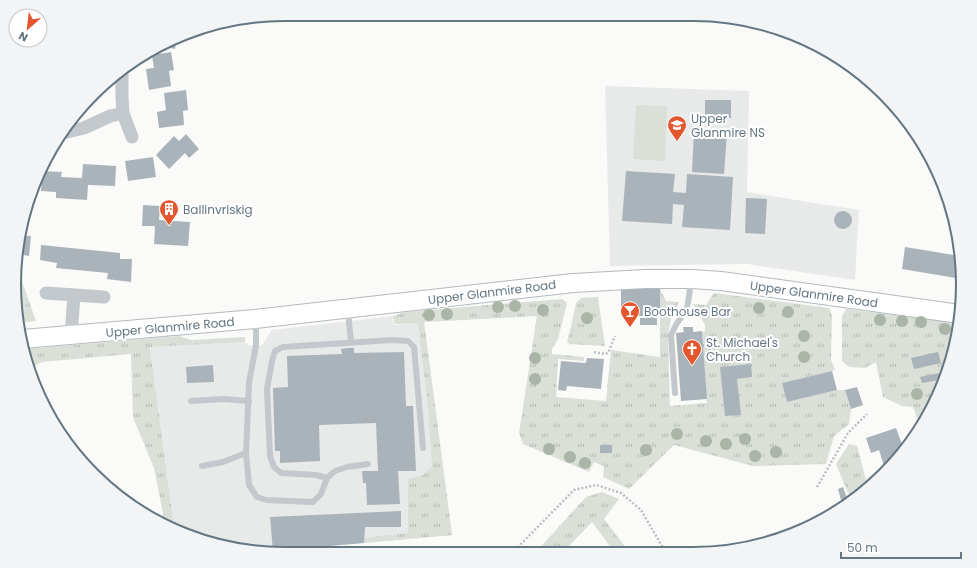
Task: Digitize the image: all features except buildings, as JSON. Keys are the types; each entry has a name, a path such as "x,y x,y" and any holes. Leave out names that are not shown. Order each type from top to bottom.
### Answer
{"main road":[{"name":"Upper Glanmire Road","path":"27,339 255,320 572,283 645,279 692,279 721,281 954,313"}],"street":[{"path":"122,77 123,112 132,137"},
{"path":"70,131 84,128 110,116 123,112"},
{"path":"46,293 104,297"},
{"path":"71,334 74,295"}],"lane":[{"path":"675,393 672,335 676,323 686,311 692,279"},
{"path":"348,309 351,343"},
{"path":"255,320 256,345 249,383 246,453 249,485 257,497 266,500 313,502 321,494 327,478 335,471 347,467 368,464"},
{"path":"327,478 316,475 281,473 274,467 270,456 267,388 275,351 282,347 392,340 408,341 414,348 423,448"},
{"path":"191,401 223,399 249,401"},
{"path":"202,466 224,462 246,453"}],"path":[{"path":"594,352 605,354 608,352 615,336"},
{"path":"817,487 848,433 867,414"},
{"path":"518,547 574,490 596,485 620,493 641,510 663,547"}],"shaded area":[{"name":"Upper Glanmire NS","path":"605,86 749,91 747,192 859,210 855,280 747,264 610,266"},
{"path":"393,316 394,325 424,322 452,535 317,547 284,547 250,545 233,542 199,533 173,522 150,347 245,342 249,345 262,345 272,330"}],"green space":[{"path":"636,105 667,106 665,161 633,159"},
{"path":"21,279 36,321 24,322"},
{"path":"660,289 666,301 679,302 671,319 668,335 670,406 707,403 702,332 705,331 705,325 693,304 706,305 714,293 829,308 832,315 831,360 835,369 782,383 787,402 837,390 845,390 851,409 849,424 834,436 826,464 753,466 674,445 629,489 603,477 604,466 594,462 589,472 523,444 519,433 537,316 424,322 452,535 364,543 364,538 408,533 408,479 423,475 432,466 428,406 418,323 395,324 393,316 405,312 562,299 567,303 558,339 552,349 552,354 584,357 584,361 558,359 556,397 606,401 611,350 660,357"},
{"path":"598,297 605,346 569,344 567,342 576,303 581,298"},
{"path":"846,309 953,322 942,369 936,385 918,420 913,407 902,406 883,397 876,362 865,368 850,367 842,361 842,316"},
{"path":"179,336 191,340 245,337 245,342 150,347 173,522 164,518 154,468 133,417 131,354 42,362 34,366 29,349"},
{"path":"849,444 857,446 866,480 868,480 849,496 836,464"},
{"path":"602,492 619,499 604,519 625,547 611,547 592,522 568,547 540,547 586,497"}],"place":[{"name":"Upper Glanmire NS","path":"677,142"},
{"name":"Ballinvriskig","path":"169,226"},
{"name":"Boothouse Bar","path":"630,328"},
{"name":"St. Michael's Church","path":"692,366"}]}
